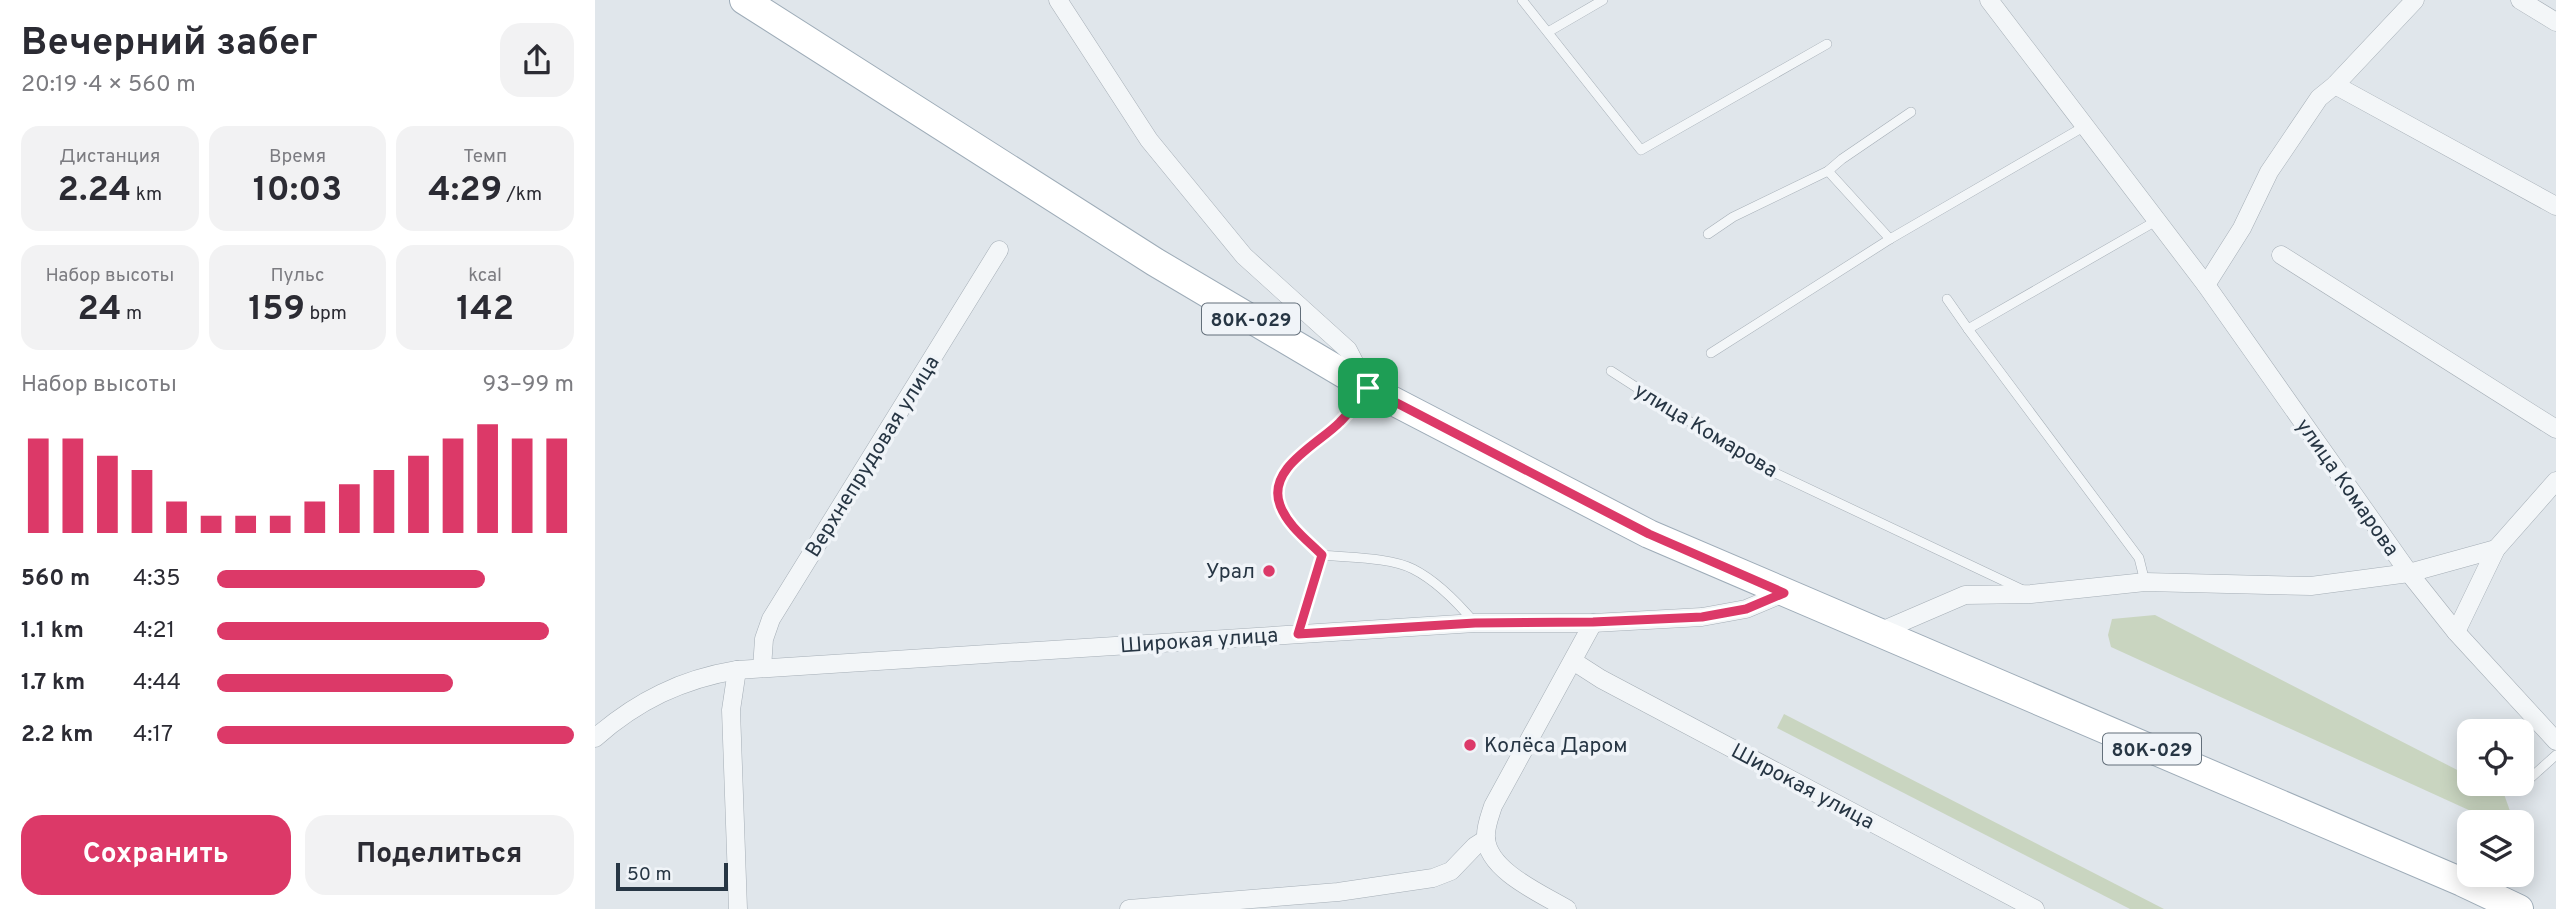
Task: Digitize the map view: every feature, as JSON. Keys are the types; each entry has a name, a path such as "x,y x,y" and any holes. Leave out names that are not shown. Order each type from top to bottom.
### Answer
{"main road":[{"name":"80К-029","path":"744,0 1155,262 1368,388 1649,534 2462,882 2519,909"}],"street":[{"path":"1058,0 1149,140 1244,256 1348,350 1368,388"},
{"name":"улица Комарова","path":"1989,0 2206,285 2409,573 2456,632 2556,741"},
{"path":"2206,285 2242,228 2269,172 2319,98 2335,85 2415,0"},
{"path":"2520,0 2556,22"},
{"path":"2335,85 2556,206"},
{"name":"Верхнепрудовая улица","path":"762,668 764,639 771,619 999,250"},
{"path":"2281,255 2556,429"},
{"path":"2456,632 2496,549 2556,481"},
{"path":"1879,632 1965,595 2031,594 2145,582 2311,586 2409,573 2496,549"},
{"name":"Широкая улица","path":"737,670 1475,623 1593,622 1702,617 1746,609 1784,593"},
{"path":"1567,909 1517,880 1501,867 1490,852 1486,839 1493,806 1593,622"},
{"name":"Широкая улица","path":"1573,661 1601,680 2035,909"},
{"path":"595,738 619,717 677,684 710,674 737,670 731,710 738,909"},
{"path":"1129,909 1338,892 1433,878 1451,871 1475,846 1486,839"},
{"path":"1322,909 1338,892"}],"lane":[{"path":"1522,0 1641,150 1827,44"},
{"path":"1548,32 1603,0"},
{"path":"1708,234 1733,217 1828,171 1911,112"},
{"path":"1711,353 1889,239 2085,126"},
{"path":"1828,171 1889,239"},
{"path":"1968,329 2156,220"},
{"path":"1947,299 2139,558 2145,582"},
{"name":"улица Комарова","path":"1611,371 1754,463 2031,594"},
{"path":"1368,388 1339,423 1297,456 1286,469 1278,502 1288,521 1322,555 1394,562 1413,569 1453,598 1475,623"},
{"path":"1298,634 1322,555"},
{"path":"2534,775 2556,755"}],"green space":[{"path":"2155,615 2457,770 2457,796 2505,796 2510,810 2469,810 2111,647 2108,635 2112,619"},
{"path":"1784,714 2164,909 2130,909 1777,728"}],"place":[{"name":"Урал","path":"1269,571"},
{"name":"Колёса Даром","path":"1470,745"}],"route":[{"path":"1368,388 1649,534 1784,593 1746,609 1702,617 1593,622 1475,623 1298,634 1322,555 1288,521 1278,502 1280,485 1286,469 1297,456 1339,423 1368,388"}]}
